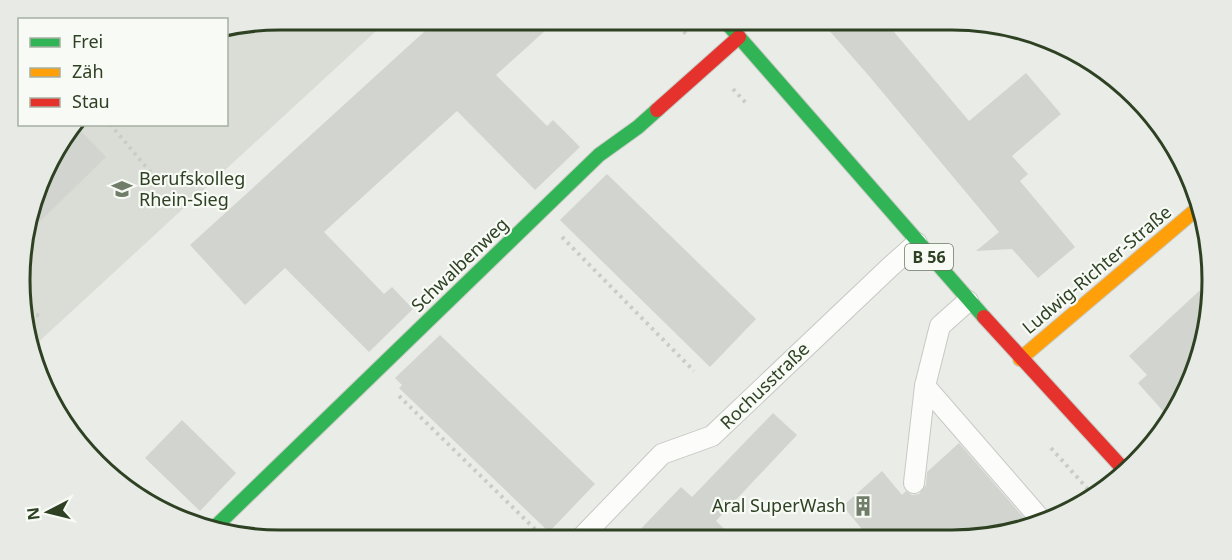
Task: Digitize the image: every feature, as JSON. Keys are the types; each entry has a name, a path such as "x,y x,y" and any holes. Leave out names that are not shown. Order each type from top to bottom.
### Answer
{"street":[{"name":"B 56","path":"733,30 968,301 1120,465"},
{"name":"Schwalbenweg","path":"220,522 598,155 638,127 739,37"},
{"name":"Ludwig-Richter-Straße","path":"1020,359 1192,213"}],"lane":[{"name":"Rochusstraße","path":"589,530 662,454 712,436 917,243"},
{"path":"915,483 925,386 940,326 968,301"},
{"path":"925,386 1037,515"}],"path":[{"path":"112,126 157,180"},
{"path":"538,213 694,371"},
{"path":"32,313 40,316"},
{"path":"375,372 536,530"}],"shaded area":[{"name":"Berufskolleg Rhein-Sieg","path":"280,30 377,30 38,342 32,313 30,280 35,231 49,184 63,155 84,126 228,126 228,36"}],"building":[{"path":"426,30 546,30 496,75 547,126 553,120 580,147 535,190 457,111 324,232 384,294 392,287 413,309 369,352 285,268 245,305 190,245"},
{"path":"829,30 892,30 969,121 1026,73 1061,114 1012,156 1028,174 1020,181 1075,247 1038,278 1012,249 976,251 999,232"},
{"path":"80,130 106,157 37,225 49,184 63,155"},
{"path":"607,174 756,319 710,367 560,220"},
{"path":"1201,289 1200,313 1189,360 1164,412 1138,383 1147,375 1129,356"},
{"path":"440,335 595,484 551,530 547,530 399,388 402,385 395,378"},
{"path":"773,413 797,435 716,521 726,530 640,530 681,487 692,497"},
{"path":"182,420 236,473 200,511 145,458"},
{"path":"959,443 1025,519 985,528 863,530 843,506 882,471 902,495 906,491 912,495 919,494 926,485 927,472"}],"traffic: fast":[{"path":"733,30 984,317"},
{"path":"220,522 599,155 657,110"}],"traffic: slow":[{"path":"1020,359 1192,213"}],"traffic: jam":[{"path":"657,110 739,37"},
{"path":"984,317 1120,465"}],"place":[{"name":"Berufskolleg Rhein-Sieg","path":"122,189"},
{"name":"Aral SuperWash","path":"863,506"}]}
